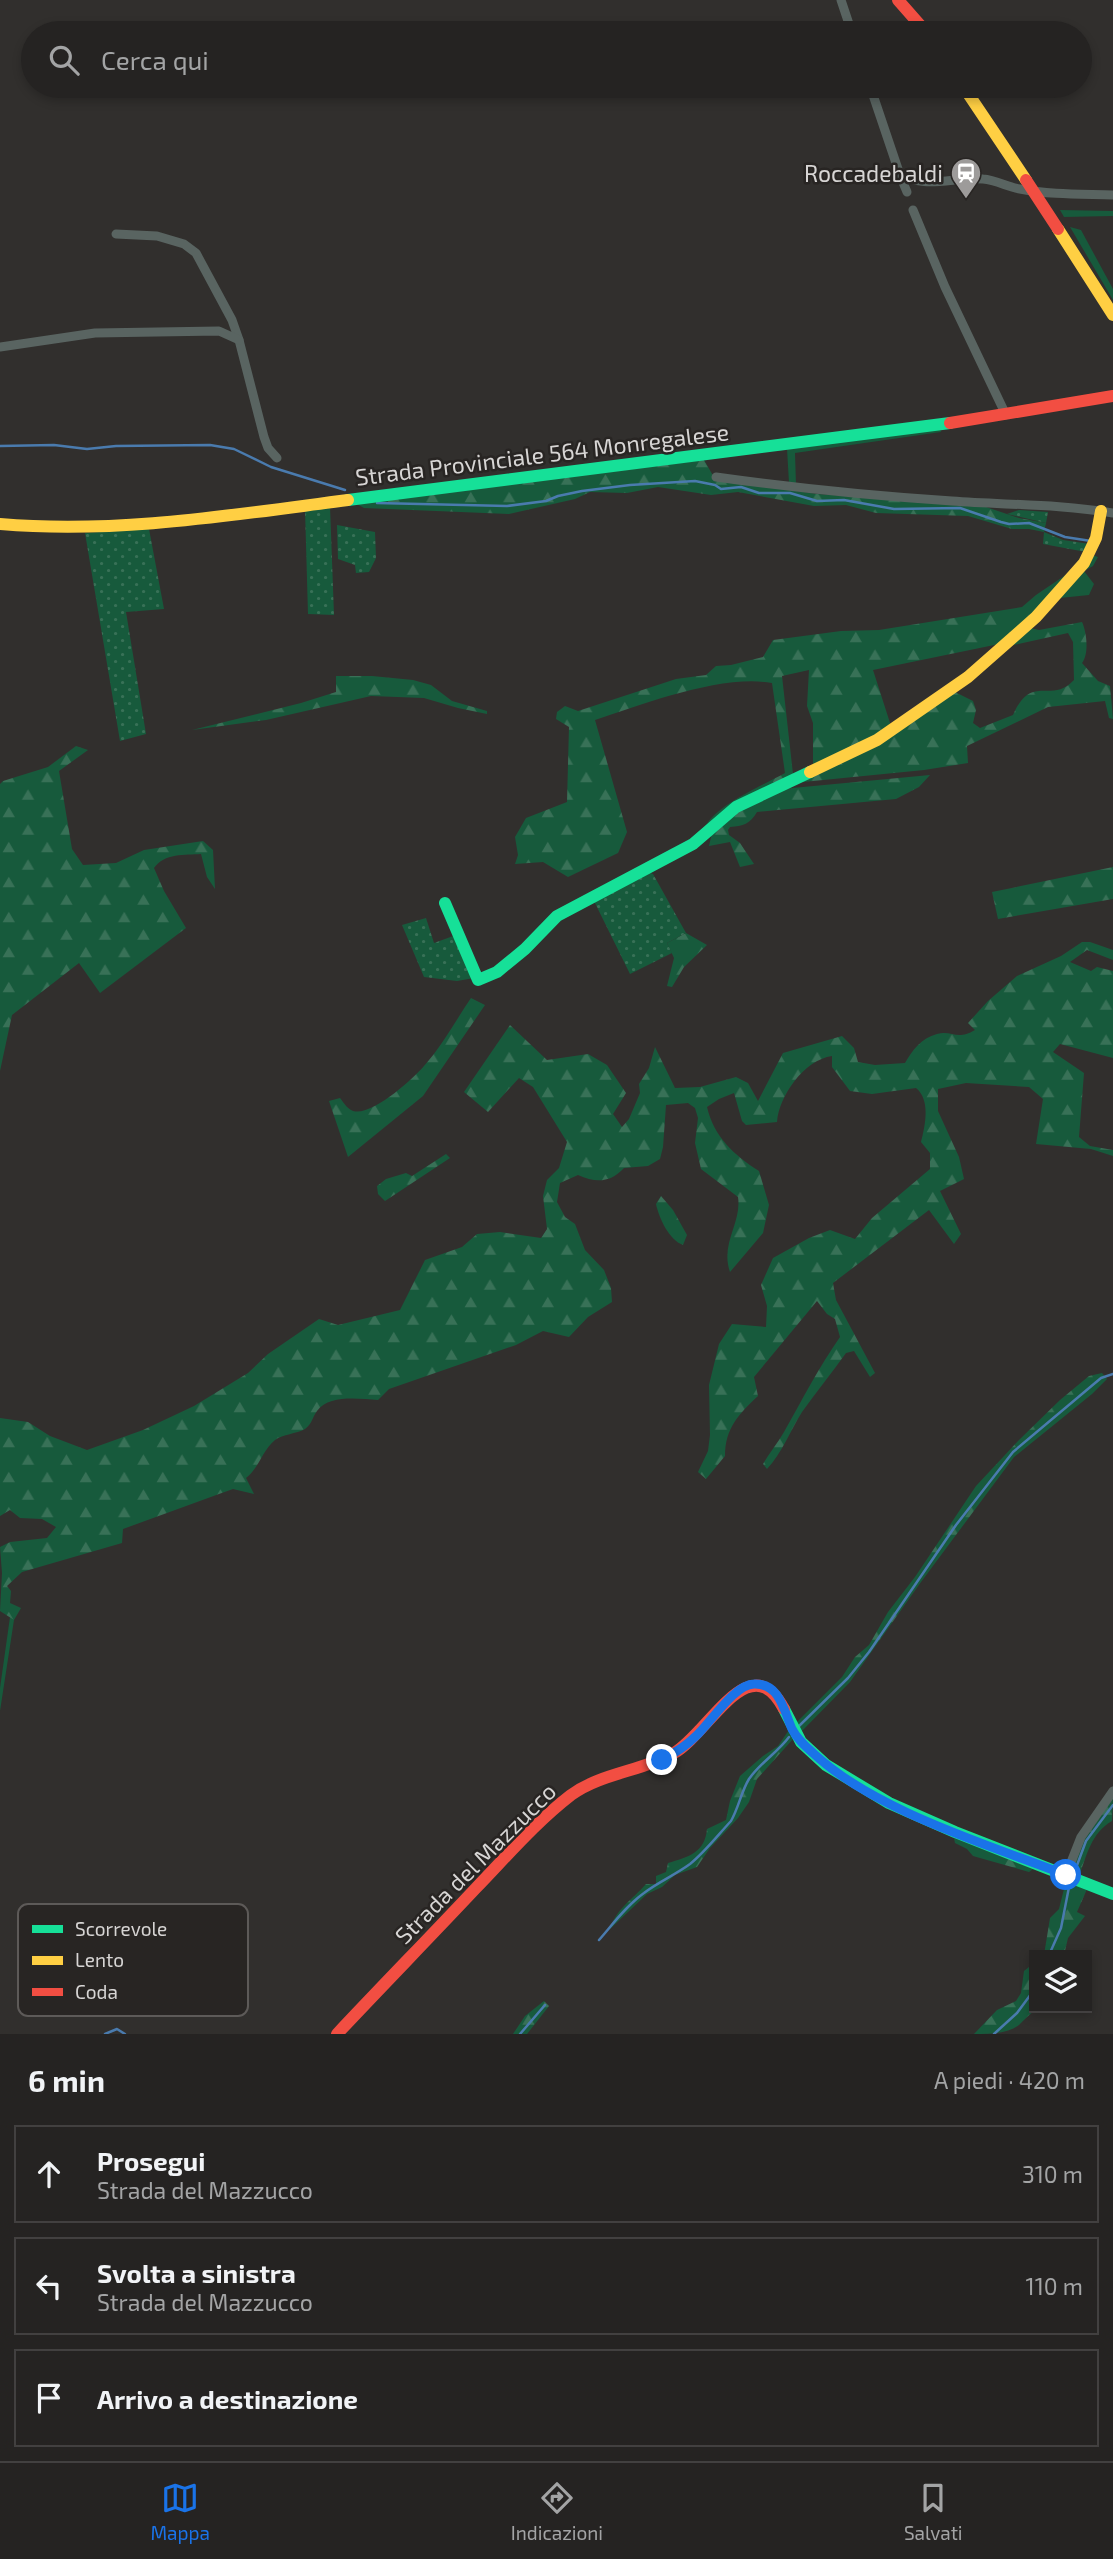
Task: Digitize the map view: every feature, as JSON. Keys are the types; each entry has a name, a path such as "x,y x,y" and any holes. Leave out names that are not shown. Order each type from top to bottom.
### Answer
{"street":[{"path":"841,0 848,21"},
{"path":"898,0 916,21"},
{"path":"874,98 907,192"},
{"path":"971,98 1113,315"},
{"path":"899,172 908,179 921,182 967,178 988,180 1017,189 1048,194 1113,195"},
{"path":"913,210 945,287 1006,415"},
{"path":"116,234 157,236 192,249 211,281 239,340 264,437 268,448 277,458"},
{"path":"0,347 95,333 219,331 239,340"},
{"name":"Strada Provinciale 564 Monregalese","path":"0,524 117,528 178,522 863,435 1006,415 1113,396"},
{"name":"Strada Provinciale 564 Monregalese","path":"1087,402 1113,402"},
{"path":"445,904 478,980 498,972 557,916 693,844 736,807 877,740 933,704 1036,617 1071,580 1084,563 1107,512 1054,505 998,504 830,492 716,477"},
{"name":"Strada del Mazzucco","path":"337,2034 555,1808 590,1785 674,1753 698,1734 738,1690 751,1684 767,1686 775,1692 801,1742 845,1778 900,1808 1113,1894"},
{"path":"1066,1875 1081,1837 1113,1791"}],"green space":[{"path":"1060,210 1113,211 1113,216 1064,217"},
{"path":"1070,227 1081,230 1113,289 1113,300"},
{"path":"940,429 941,432 795,453 796,484 789,483 787,449"},
{"path":"704,460 715,479 817,494 980,505 1019,518 1046,523 1044,532 1012,529 968,516 876,513 846,505 814,506 738,492 711,495 658,487 627,493 590,492 575,499 509,514 364,508 357,504"},
{"path":"330,506 334,615 308,614 305,509"},
{"path":"1019,510 1048,512 1046,523 1007,514"},
{"path":"337,525 375,532 376,558 369,572 356,573 355,565 338,559"},
{"path":"149,529 164,609 126,612 146,734 120,741 85,533"},
{"path":"1044,532 1063,540 1090,544 1086,552 1043,544"},
{"path":"1092,555 1098,557 1093,566 1084,571 1094,584 1089,595 1060,598"},
{"path":"1076,568 1061,587 999,644 873,670 891,726 872,738 813,765 813,723 807,706 809,670 782,676 793,774 703,831 716,813 727,805 785,773 772,683 730,683 683,692 595,720 627,832 618,853 568,877 543,862 515,864 518,855 515,837 526,818 567,802 569,727 556,719 557,712 565,706 578,711 676,679 706,675 716,666 763,657 773,640 841,631 879,630 1022,607"},
{"path":"1082,622 1087,643 1082,663 1098,681 1110,686 1113,719 1109,718 1105,701 1048,707 967,746 968,763 793,783 955,692 973,701 976,710 973,723 980,728 1013,715 1027,695 1066,687 1074,680 1073,642 1068,633 1009,646 1030,628 1039,630"},
{"path":"336,676 413,680 431,685 452,701 487,711 487,714 424,698 371,696 266,720 192,730 336,692"},
{"path":"76,746 88,750 59,771 72,849 83,865 116,863 144,850 203,841 213,850 215,889 207,877 201,854 175,856 158,863 154,868 186,928 100,993 79,963 12,1015 0,1071 0,784 48,767"},
{"path":"930,775 919,787 896,799 757,812 749,822 728,830 729,835 740,843 754,864 740,867 730,842 709,846 712,833 725,820 753,802 782,789"},
{"path":"1113,867 1113,899 998,919 992,892"},
{"path":"648,872 653,874 686,933 667,943 672,953 630,974 593,899"},
{"path":"426,918 434,943 456,935 474,978 457,981 424,977 402,925"},
{"path":"686,933 707,945 684,967 672,987 667,986 674,958 667,943"},
{"path":"1082,942 1113,950 1113,960 1087,950 1070,962 1091,971 1097,967 1113,971 1113,1058 1060,1044 1053,1052 1084,1073 1079,1137 1090,1146 1113,1150 1113,1156 1091,1149 1036,1144 1043,1099 1029,1087 966,1083 938,1089 938,1111 959,1157 964,1179 940,1191 961,1234 954,1244 929,1210 833,1283 836,1300 875,1373 870,1377 854,1351 846,1353 802,1412 782,1449 767,1469 763,1464 840,1337 835,1319 827,1314 817,1301 754,1377 758,1396 734,1422 727,1437 725,1456 706,1479 698,1472 708,1451 709,1385 719,1344 732,1324 766,1327 767,1306 761,1285 773,1258 830,1230 855,1239 872,1218 930,1169 930,1153 921,1142 926,1114 921,1093 916,1088 872,1094 850,1091 832,1067 832,1056 812,1064 795,1081 782,1101 777,1122 746,1125 742,1121 734,1093 707,1107 710,1118 726,1144 759,1171 769,1205 763,1233 730,1272 729,1242 737,1216 738,1197 701,1169 695,1143 698,1118 695,1108 688,1103 666,1105 660,1159 648,1166 624,1168 608,1179 597,1180 578,1175 560,1183 557,1202 565,1217 575,1224 585,1250 604,1270 611,1288 612,1302 588,1317 569,1337 543,1331 516,1345 389,1389 378,1400 345,1399 329,1402 317,1411 305,1429 278,1438 271,1444 246,1478 254,1494 233,1489 123,1529 122,1543 22,1572 7,1586 11,1591 10,1603 21,1608 14,1620 0,1611 0,1547 10,1542 47,1538 56,1527 42,1519 20,1518 10,1510 0,1516 0,1418 28,1422 50,1436 87,1450 143,1430 194,1406 248,1373 268,1354 319,1319 338,1325 400,1310 425,1260 462,1247 477,1234 500,1232 541,1238 547,1229 543,1196 547,1180 559,1168 567,1142 533,1087 519,1078 488,1112 464,1092 510,1025 547,1060 588,1054 607,1065 626,1093 613,1114 622,1127 629,1119 640,1093 639,1084 649,1068 655,1047 675,1088 700,1087 736,1077 748,1083 758,1101 783,1053 842,1036 854,1048 858,1062 875,1065 905,1063 918,1046 931,1036 942,1033 964,1035 975,1030 968,1023 1017,976 1061,956"},
{"path":"471,998 485,1005 423,1096 348,1157 329,1101 340,1098 350,1109 359,1112 390,1097 431,1058"},
{"path":"446,1154 450,1158 385,1201 378,1194 377,1186 386,1179 406,1173 412,1176"},
{"path":"661,1196 673,1210 687,1235 683,1245 669,1234 662,1222 656,1204"},
{"path":"1102,1373 1107,1379 1092,1394 1014,1457 850,1682 799,1734 797,1722 842,1677 855,1657 869,1645 888,1612 976,1486 1060,1400 1089,1376"},
{"path":"10,1617 14,1620 0,1711 0,1688"},
{"path":"789,1730 793,1739 757,1779 749,1802 697,1867 675,1875 662,1887 647,1894 609,1930 621,1910 646,1884 656,1884 656,1876 666,1872 668,1863 694,1853 703,1844 707,1829 726,1820 740,1776 778,1746"},
{"path":"1113,1796 1112,1821 1094,1838 1079,1876 1070,1873 1079,1848"},
{"path":"954,1838 1033,1869 1029,1872 973,1856 967,1849 955,1843"},
{"path":"1066,1881 1087,1889 1077,1912 1085,1916 1068,1938 1065,1950 1045,1950 1050,1918 1059,1909"},
{"path":"1029,1967 1029,2013 1032,2013 1009,2030 974,2034 997,2010 1016,2001 1021,1993 1024,1971"},
{"path":"544,2001 549,2006 527,2034 513,2034 525,2016"}],"waterway":[{"path":"0,446 54,445 87,449 210,445 234,449 271,467 345,490"},
{"path":"377,503 507,506 546,501 582,491 695,481 721,489 741,487 759,493 790,493 817,501 844,500 894,509 960,508 1001,522 1029,523 1065,537 1091,541"},
{"path":"798,1727 848,1678 869,1652 956,1525 1013,1452 1101,1378 1113,1374"},
{"path":"599,1940 637,1898 690,1864 706,1849 731,1821 749,1779 789,1737"},
{"path":"1073,1876 1086,1841 1113,1805"},
{"path":"1051,1950 1061,1928 1070,1882"},
{"path":"994,2034 1017,2013 1029,1997"},
{"path":"520,2034 545,2005"},
{"path":"105,2034 117,2029 125,2034"}],"traffic: fast":[{"path":"348,500 950,423"},
{"path":"445,903 478,980 497,972 525,949 557,916 693,844 736,807 810,772"},
{"path":"784,1709 801,1742 826,1765 889,1803 1113,1894"}],"traffic: slow":[{"path":"971,98 1026,180"},
{"path":"1058,229 1113,315"},
{"path":"0,524 87,527 131,525 348,500"},
{"path":"810,772 877,740 968,677 1036,617 1084,563 1096,538 1101,511"}],"traffic: jam":[{"path":"898,0 916,21"},
{"path":"1026,180 1058,229"},
{"path":"950,423 1113,396"},
{"path":"337,2034 522,1840 571,1795 595,1782 674,1753 729,1699 743,1689 757,1686 771,1691 784,1709"}],"place":[{"name":"Roccadebaldi","path":"966,200"}],"route":[{"path":"662,1760 687,1745 743,1686 767,1686 781,1701 792,1729 801,1742 845,1778 889,1803 955,1832 1066,1875"}]}
